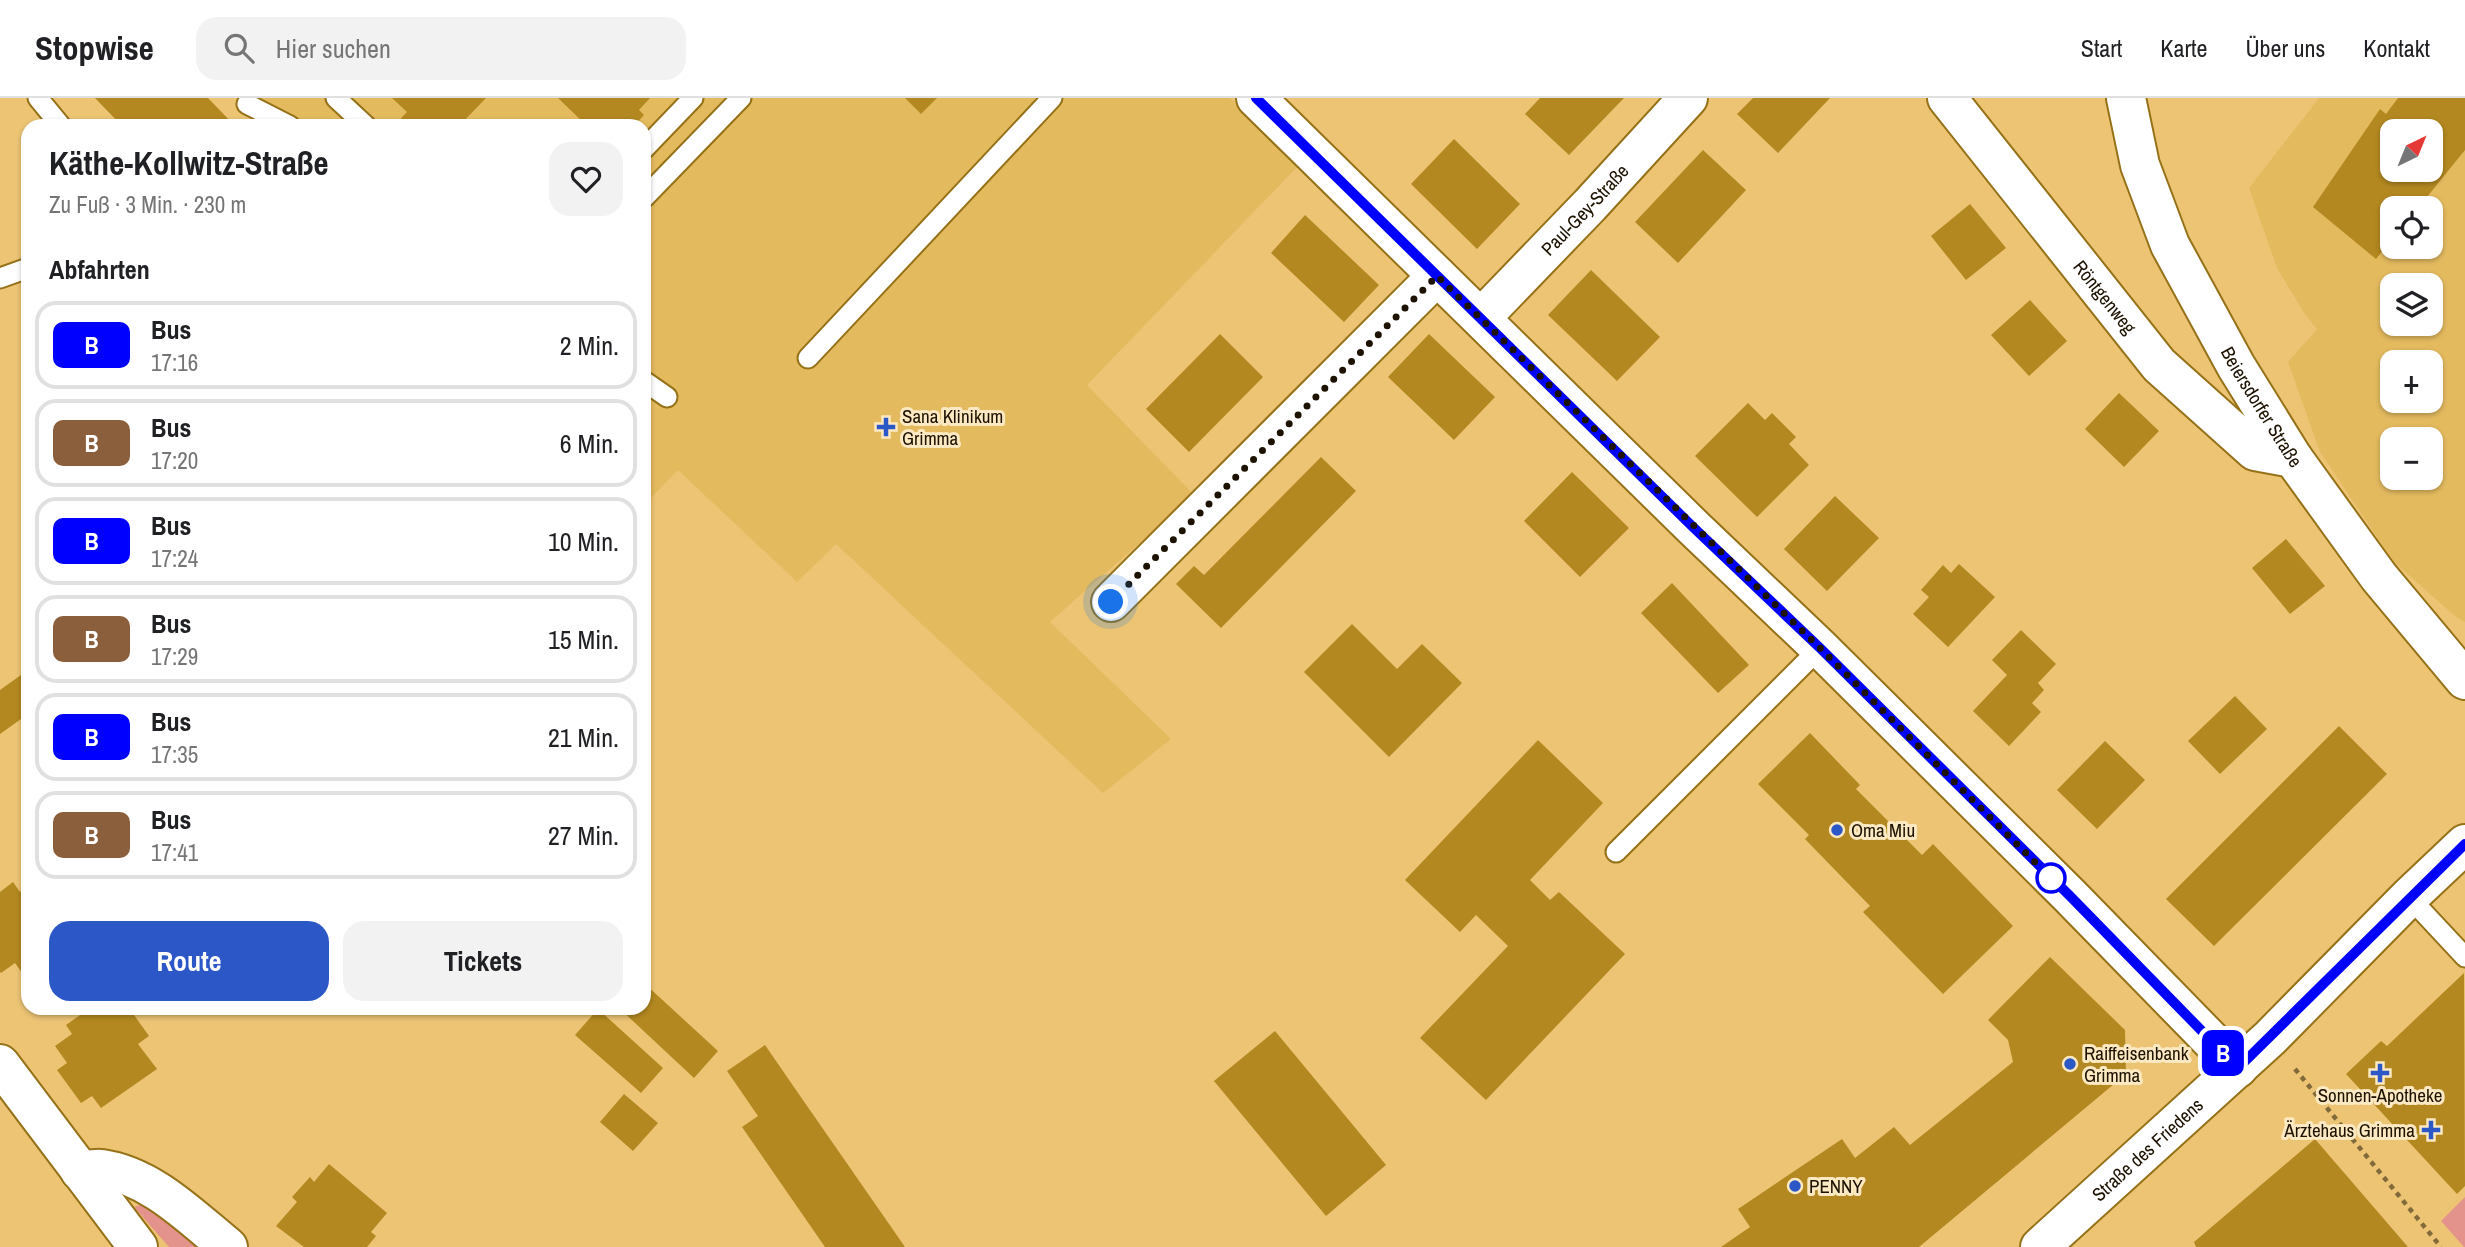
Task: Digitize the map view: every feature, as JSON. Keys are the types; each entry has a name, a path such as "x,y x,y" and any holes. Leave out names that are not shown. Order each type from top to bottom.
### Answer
{"street":[{"path":"1256,98 1820,648 2070,896 2238,1068"},
{"name":"Paul-Gey-Straße","path":"1481,318 1688,98"},
{"name":"Röntgenweg","path":"1947,98 2159,365 2255,451 2293,458"},
{"name":"Beiersdorfer Straße","path":"2126,98 2140,165 2170,245 2236,366 2293,458 2379,577 2465,680"},
{"path":"1111,602 1437,276"},
{"name":"Straße des Friedens","path":"2040,1247 2270,1038 2465,844"},
{"path":"0,1064 138,1247"},
{"path":"80,1171 100,1169 130,1177 166,1197 228,1247"}],"lane":[{"path":"38,98 55,119"},
{"path":"336,98 358,119"},
{"path":"651,142 693,98"},
{"path":"651,191 741,98"},
{"path":"808,358 1052,98"},
{"path":"244,101 258,119"},
{"path":"244,101 277,119"},
{"path":"0,278 21,270"},
{"path":"651,386 667,397"},
{"path":"1616,852 1820,648"},
{"path":"2409,897 2465,957"}],"path":[{"path":"2270,1038 2441,1247"}],"shaded area":[{"name":"Sana Klinikum Grimma","path":"252,98 1230,98 1300,164 1087,385 1194,495 1050,622 1171,739 1103,793 836,544 797,582 678,470 651,498 651,119 272,119"},
{"path":"2319,98 2465,98 2465,622 2393,561 2320,452 2288,362 2317,329 2277,268 2249,188"},
{"path":"2465,1197 2465,1247 2464,1247 2441,1221"},
{"path":"145,1203 202,1247 169,1247 134,1207"}],"building":[{"path":"95,98 208,98 228,119 115,119"},
{"path":"392,98 486,98 466,119 402,119 407,112"},
{"path":"558,98 650,98 639,110 644,115 640,119 580,119"},
{"path":"905,98 937,98 921,114"},
{"path":"1540,98 1624,98 1569,155 1525,114"},
{"path":"1753,98 1830,98 1778,153 1737,114"},
{"path":"2398,98 2465,98 2465,150 2443,177 2443,119 2380,119 2380,182 2439,182 2428,196 2380,196 2380,254 2376,259 2313,207 2380,109 2386,114"},
{"path":"1454,139 1520,204 1477,249 1411,184"},
{"path":"1703,150 1746,190 1678,263 1635,222"},
{"path":"1970,204 2006,248 1966,280 1931,236"},
{"path":"1305,215 1379,285 1344,322 1271,253"},
{"path":"1591,270 1660,337 1617,381 1548,315"},
{"path":"2030,300 2067,341 2029,376 1991,335"},
{"path":"1220,334 1263,377 1189,452 1146,409"},
{"path":"1429,334 1495,397 1454,440 1388,377"},
{"path":"2119,393 2159,431 2124,467 2085,429"},
{"path":"1748,403 1765,420 1772,413 1796,437 1789,444 1809,465 1757,517 1695,456"},
{"path":"1321,457 1356,491 1221,628 1176,584 1194,566 1204,575"},
{"path":"1572,472 1629,528 1580,577 1524,521"},
{"path":"1835,496 1879,538 1827,591 1784,549"},
{"path":"2286,539 2325,586 2290,614 2252,568"},
{"path":"1959,564 1995,597 1948,647 1913,614 1929,597 1921,590 1943,565 1951,573"},
{"path":"1672,583 1749,665 1718,693 1641,613"},
{"path":"1352,624 1397,669 1422,644 1462,683 1389,757 1304,672"},
{"path":"2021,630 2056,664 2038,683 2044,690 2032,703 2041,712 2009,746 1973,711 2007,675 1992,660"},
{"path":"21,675 21,719 0,734 0,690"},
{"path":"2235,696 2267,729 2220,774 2188,741"},
{"path":"2339,726 2387,774 2214,946 2166,899"},
{"path":"1810,733 1860,785 1856,789 1922,855 1933,844 2013,926 1943,994 1863,912 1870,906 1805,839 1809,835 1758,784"},
{"path":"1538,740 1603,803 1530,880 1550,900 1559,892 1625,954 1486,1100 1420,1038 1508,946 1476,915 1460,932 1405,880"},
{"path":"2105,741 2145,780 2097,829 2057,790"},
{"path":"13,882 21,891 21,971 15,963 0,972 0,892"},
{"path":"2050,957 2125,1030 2126,1074 1919,1247 1721,1247 1750,1227 1738,1209 1842,1139 1855,1158 1894,1127 1910,1145 2013,1062 2008,1040 1988,1020"},
{"name":"Ärztehaus Grimma","path":"2464,973 2465,1186 2457,1194 2346,1074 2381,1041 2387,1046"},
{"path":"651,989 718,1051 694,1078 626,1015 651,1015"},
{"path":"80,1015 134,1015 149,1036 138,1044 157,1069 101,1108 92,1096 81,1103 57,1070 67,1063 55,1046 72,1034 66,1025"},
{"path":"593,1015 605,1015 663,1068 641,1093 575,1035"},
{"path":"1275,1031 1386,1165 1326,1216 1214,1081"},
{"path":"765,1045 905,1247 825,1247 742,1127 758,1116 727,1071"},
{"path":"624,1094 658,1123 633,1151 600,1122"},
{"path":"2315,1139 2408,1247 2196,1247 2194,1242"},
{"path":"329,1164 387,1213 371,1232 376,1236 367,1247 304,1247 276,1226 297,1202 292,1197 310,1177 314,1182"}],"bus line":[{"name":"B","path":"1256,98 1820,648 2070,896 2238,1068 2465,844"}],"place":[{"name":"Sana Klinikum Grimma","path":"886,427"},
{"name":"Oma Miu","path":"1837,830"},
{"name":"Raiffeisenbank Grimma","path":"2070,1064"},
{"name":"Sonnen-Apotheke","path":"2380,1073"},
{"name":"Ärztehaus Grimma","path":"2431,1130"},
{"name":"PENNY","path":"1795,1186"}],"route":[{"path":"1111,602 1437,276 1820,648 2051,878"}]}
